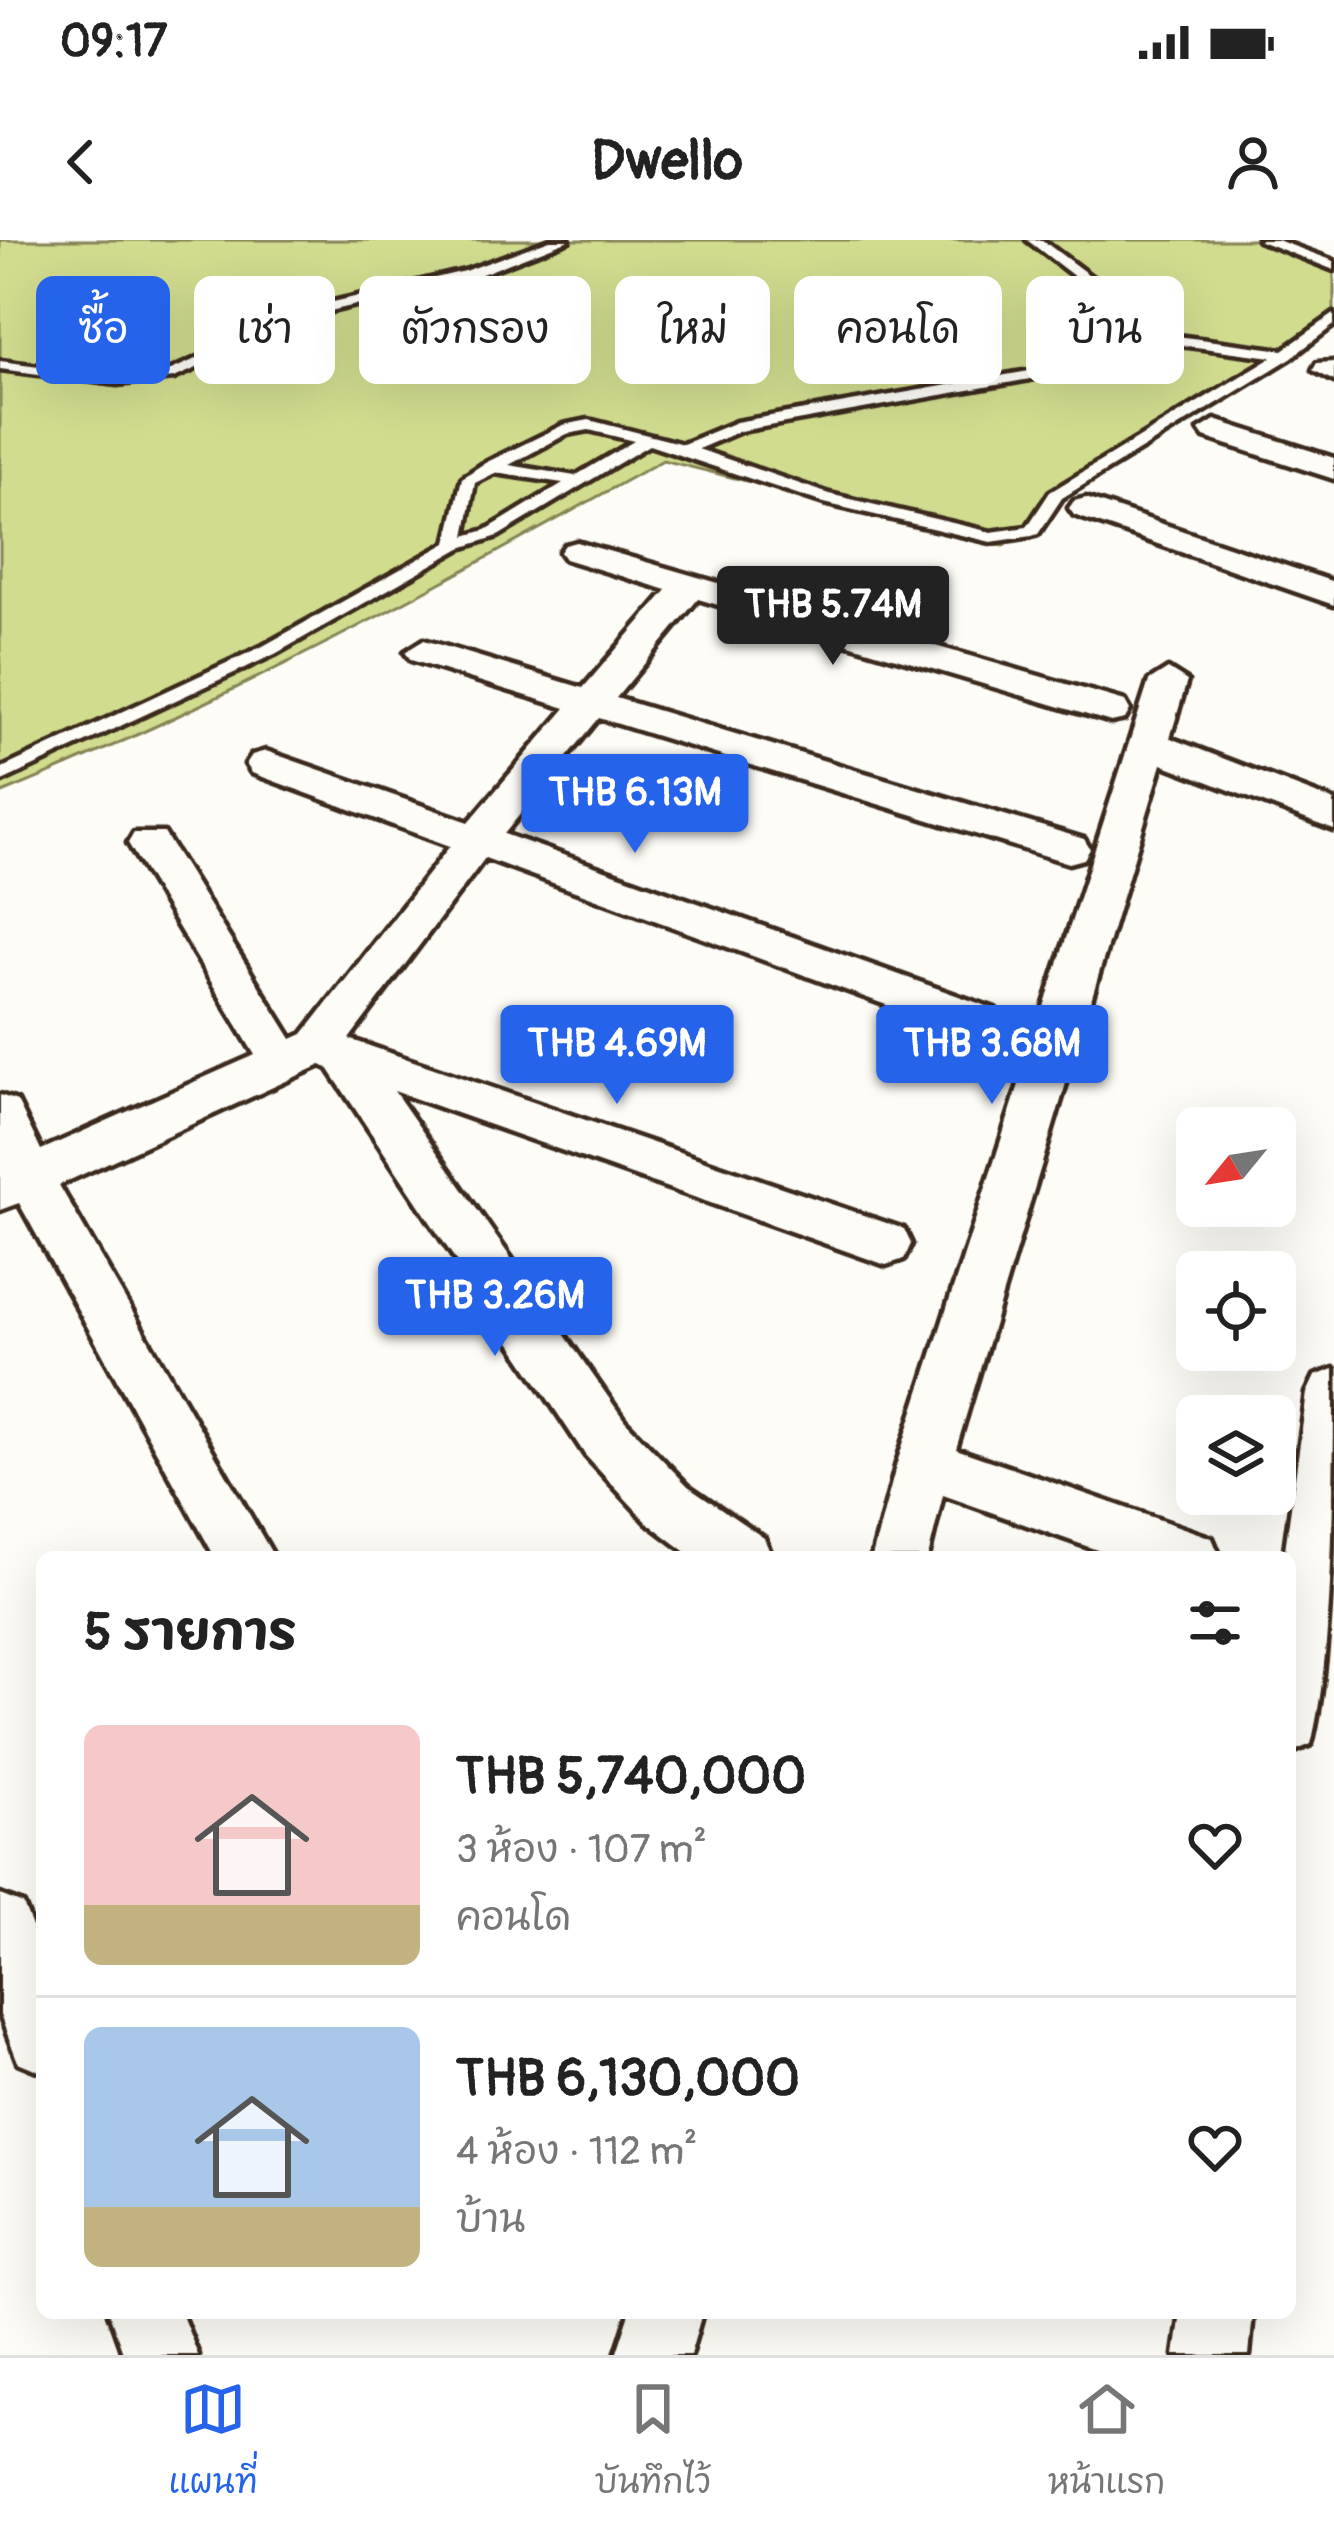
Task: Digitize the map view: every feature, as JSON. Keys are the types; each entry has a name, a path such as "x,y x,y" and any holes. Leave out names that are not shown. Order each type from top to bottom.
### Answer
{"street":[{"path":"1215,430 1334,469"},
{"path":"1086,508 1334,594"},
{"path":"577,552 688,589 1112,710"},
{"path":"15,1184 316,1055 476,841 688,589"},
{"path":"424,652 1069,849"},
{"path":"902,1551 924,1463 1168,681"},
{"path":"1149,745 1334,816"},
{"path":"266,764 979,1021"},
{"path":"149,843 633,1472 695,1532 732,1551"},
{"path":"316,1055 886,1244"},
{"path":"0,1114 15,1184 243,1551"},
{"path":"1296,1686 1334,1393"},
{"path":"924,1463 1175,1551"},
{"path":"0,1927 36,2022"},
{"path":"147,2319 161,2355"},
{"path":"653,2355 664,2319"},
{"path":"1212,2355 1216,2319"}],"lane":[{"path":"0,364 117,380 174,374 317,310 469,274 562,240"},
{"path":"1034,240 1082,276"},
{"path":"1265,240 1334,266"},
{"path":"455,545 468,481 575,425 684,449 845,503 991,536 1032,531 1056,494 1286,355 1334,318"},
{"path":"1184,342 1286,355"},
{"path":"684,449 736,428 1026,376"},
{"path":"0,776 269,650 455,545 492,532 646,440"},
{"path":"488,467 573,480"}],"green space":[{"path":"0,240 1267,240 1334,268 1334,317 1262,371 1056,495 1004,546 663,460 419,595 254,679 0,794"}]}
